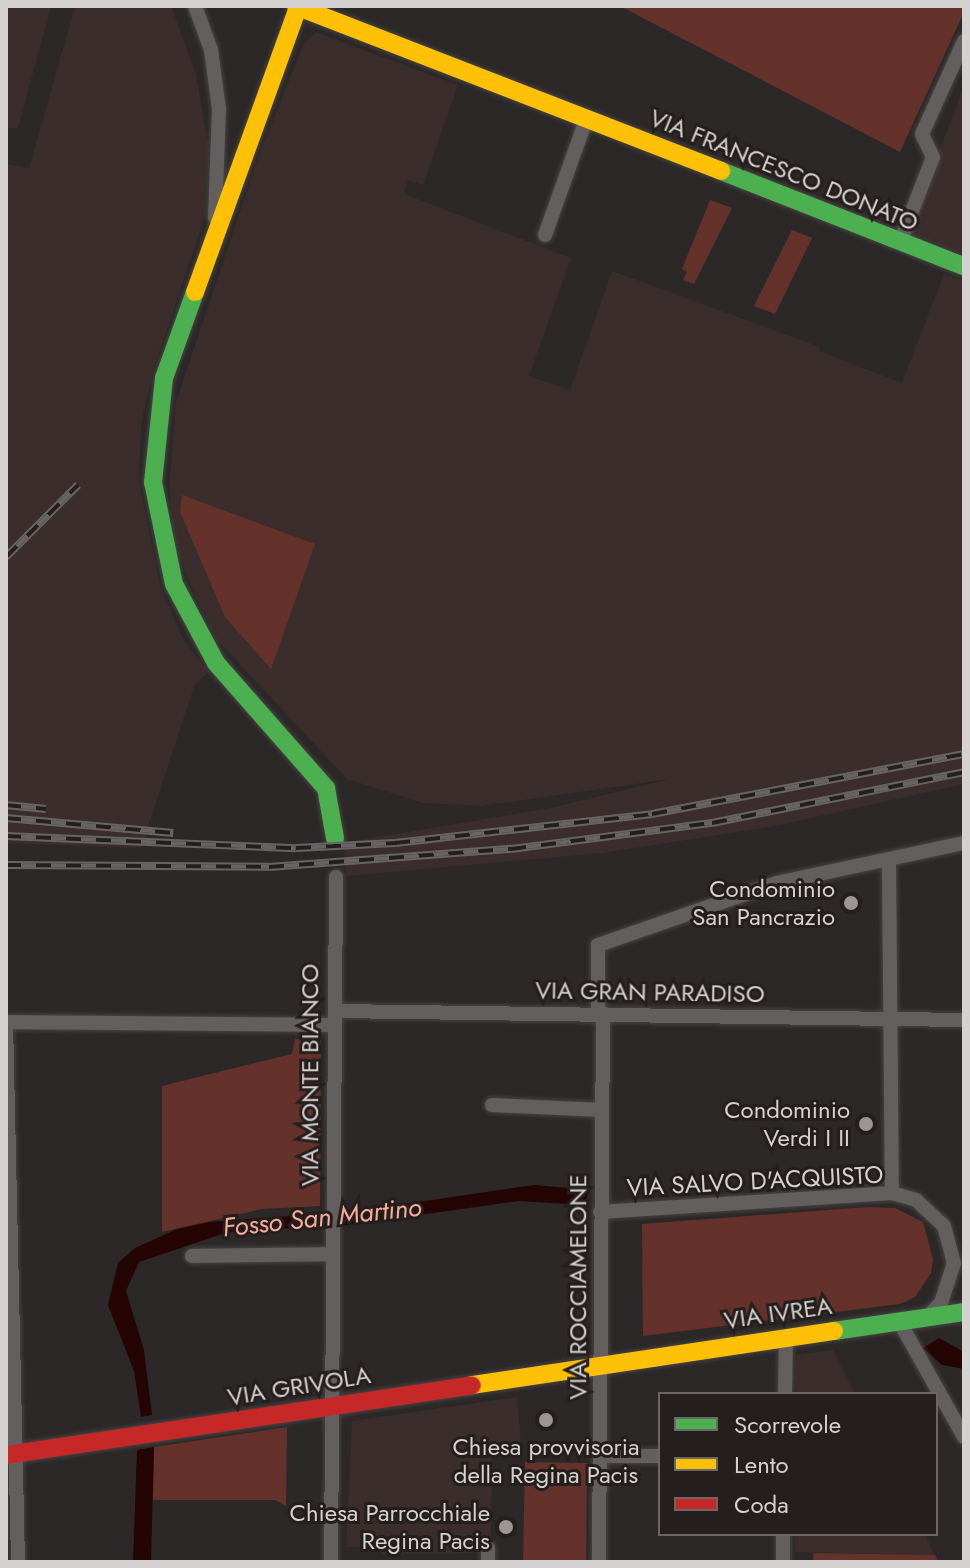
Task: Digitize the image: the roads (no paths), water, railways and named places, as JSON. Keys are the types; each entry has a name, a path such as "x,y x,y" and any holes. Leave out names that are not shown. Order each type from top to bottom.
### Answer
{"street":[{"path":"195,6 211,50 219,109 219,189 212,244"},
{"path":"297,6 164,378 153,482 158,524 174,584 216,663 326,788 335,838"},
{"name":"VIA FRANCESCO DONATO","path":"297,6 964,266"},
{"path":"900,242 933,157 922,134 964,41"},
{"path":"545,235 587,117"},
{"path":"892,1193 894,1020 889,863 964,843"},
{"name":"VIA ROCCIAMELONE","path":"599,1562 602,1110 598,945 777,883 877,858 889,863"},
{"name":"VIA MONTE BIANCO","path":"331,1562 336,877"},
{"name":"VIA GRAN PARADISO","path":"6,1022 600,1013 964,1020"},
{"path":"6,1022 11,1454 18,1562"},
{"path":"492,1105 602,1110"},
{"name":"VIA SALVO D'ACQUISTO","path":"600,1212 892,1193 932,1211 944,1226 959,1259 941,1303 927,1317"},
{"path":"192,1256 333,1254"},
{"name":"VIA IVREA","path":"599,1366 964,1312"},
{"path":"899,1321 964,1437"},
{"path":"785,1392 786,1337"},
{"name":"VIA GRIVOLA","path":"11,1454 599,1366"},
{"path":"600,1456 658,1456"},
{"path":"783,1536 783,1562"}],"water":[{"name":"Fosso San Martino","path":"534,1185 590,1190 583,1205 519,1201 347,1225 228,1232 139,1262 126,1291 144,1350 152,1415 141,1417 134,1371 108,1305 118,1263 135,1248 177,1229 210,1222 357,1211"},
{"path":"939,1338 964,1352 964,1369 942,1365 923,1348"},
{"path":"154,1447 151,1562 133,1562 137,1450"}],"railway":[{"path":"6,557 78,485"},
{"path":"6,836 296,848 395,843 652,814 964,754"},
{"path":"6,865 269,867 511,849 712,823 964,772"},
{"path":"6,805 46,809"},
{"path":"6,818 173,833"}],"place":[{"name":"Condominio San Pancrazio","path":"851,903"},
{"name":"Condominio Verdi I II","path":"866,1124"},
{"name":"Chiesa provvisoria della Regina Pacis","path":"546,1420"},
{"name":"Chiesa Parrocchiale Regina Pacis","path":"506,1527"}]}
